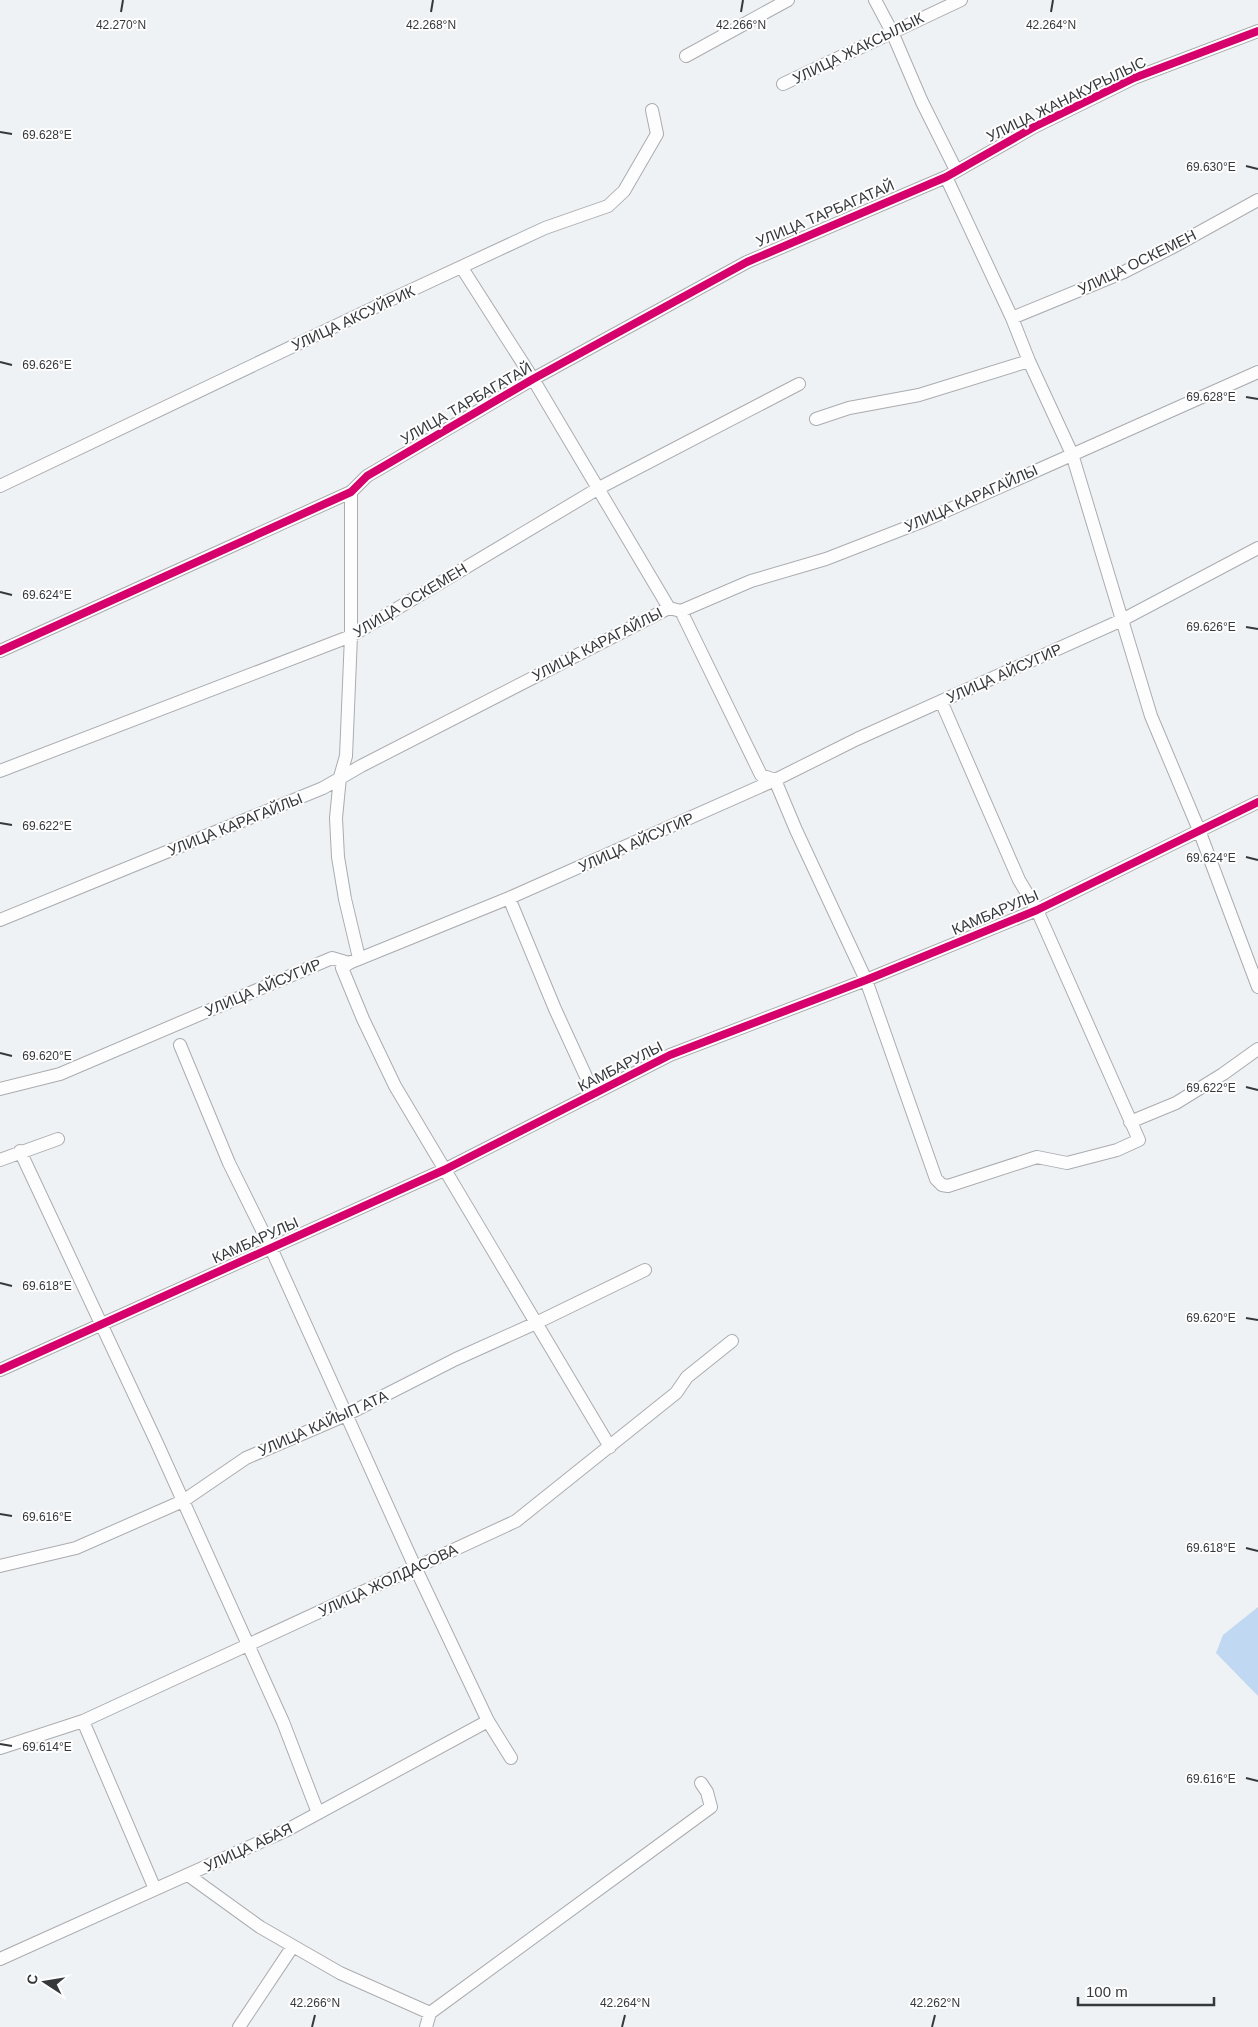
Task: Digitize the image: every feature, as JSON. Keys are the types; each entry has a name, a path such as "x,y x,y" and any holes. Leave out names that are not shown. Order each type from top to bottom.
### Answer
{"street":[{"path":"686,56 788,0"},
{"path":"875,0 892,32 1029,361 1072,454 1151,716 1199,830 1258,987"},
{"name":"УЛИЦА ЖАКСЫЛЫК","path":"783,84 961,0"},
{"name":"УЛИЦА ЖАНАКУРЫЛЫС","path":"951,173 1034,127 1134,78 1258,31"},
{"name":"УЛИЦА АКСУЙРИК","path":"0,486 545,228 608,206 624,191 657,134 652,110"},
{"name":"УЛИЦА ТАРБАГАТАЙ","path":"0,651 351,492 367,476 533,379 747,262 951,173"},
{"name":"УЛИЦА ОСКЕМЕН","path":"1012,318 1124,272 1258,200"},
{"path":"462,268 675,609 760,776 775,780 796,830 866,980 936,1179 942,1185 948,1186 1036,1157 1067,1164 1117,1150 1139,1140 1037,910 1019,880 941,701"},
{"path":"816,419 849,408 919,395 1029,361"},
{"name":"УЛИЦА КАРАГАЙЛЫ","path":"0,920 323,788 340,777 675,609 751,581 826,559 921,522 1258,372"},
{"name":"УЛИЦА ОСКЕМЕН","path":"0,772 350,636 599,488 799,384"},
{"path":"351,492 350,636 346,756 340,777 336,818 338,857 354,961 342,968 363,1019 395,1086 610,1447"},
{"name":"УЛИЦА АЙСУГИР","path":"0,1089 60,1074 332,958 354,961 509,898 775,780 857,739 1122,620 1258,548"},
{"name":"КАМБАРУЛЫ","path":"0,1370 444,1170 670,1055 866,980 1037,910 1258,802"},
{"path":"509,898 555,1008 594,1094"},
{"path":"180,1045 229,1163 271,1248 415,1567 488,1721 511,1758"},
{"path":"1130,1122 1176,1103 1223,1074 1258,1049"},
{"path":"0,1160 58,1140"},
{"path":"20,1152 183,1501 283,1722 318,1813"},
{"name":"УЛИЦА КАЙЫП АТА","path":"0,1566 76,1548 183,1501 246,1458 346,1415 456,1359 536,1323 645,1270"},
{"name":"УЛИЦА ЖОЛДАСОВА","path":"0,1748 83,1721 516,1521 676,1393 687,1377 732,1341"},
{"path":"83,1721 155,1889"},
{"name":"УЛИЦА АБАЯ","path":"0,1959 287,1830 488,1721"},
{"path":"426,2027 430,2013 711,1807 707,1792 701,1783"},
{"path":"188,1875 260,1927 340,1973 430,2013"},
{"path":"239,2027 293,1946"}],"shaded area":[{"path":"1258,1607 1258,1696 1216,1653 1223,1635"}],"cycle path":[{"path":"0,651 351,492 367,476 533,379 747,262 946,177 1034,127 1134,78 1258,31"},
{"path":"0,1370 444,1170 670,1055 866,980 1037,910 1258,802"}]}
